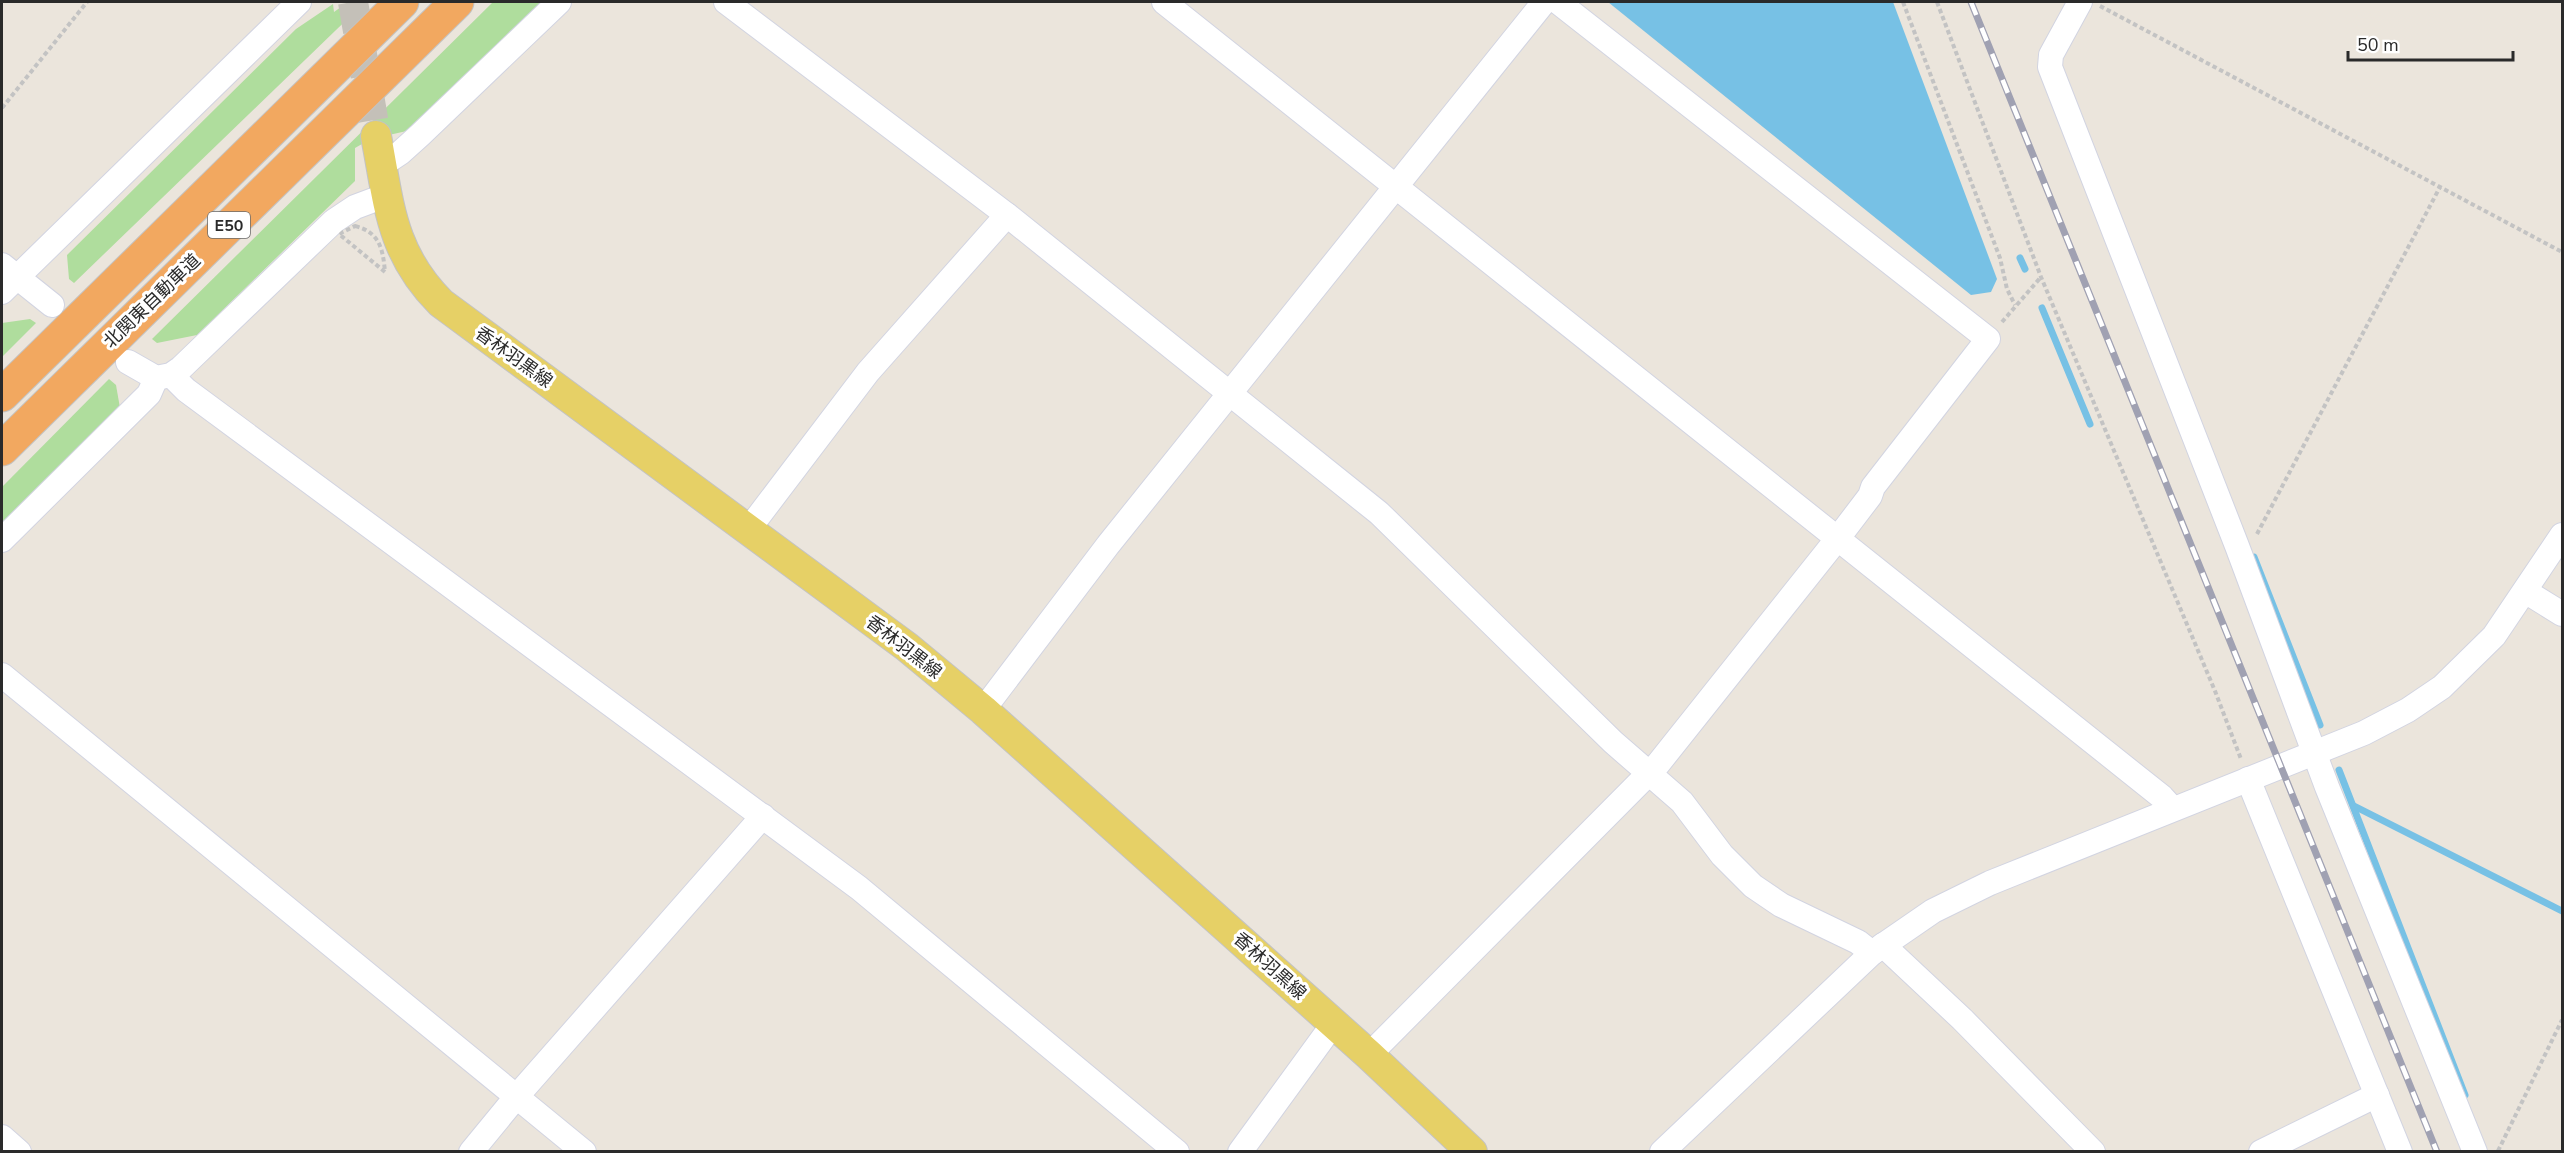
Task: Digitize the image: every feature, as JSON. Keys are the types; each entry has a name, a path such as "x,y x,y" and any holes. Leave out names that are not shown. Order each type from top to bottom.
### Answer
{"highway":[{"name":"北関東自動車道","path":"2,395 402,2"},
{"name":"北関東自動車道","path":"2,449 457,2"}],"main road":[{"name":"香林羽黒線","path":"376,136 394,227 407,260 427,289 441,303 907,647 983,710 1334,1023 1472,1152"}],"street":[{"path":"52,305 7,278 299,2"},
{"path":"382,165 420,135 559,2"},
{"path":"726,2 1007,215 1380,513 1605,734 1682,802 1722,855 1753,886 1781,904 1858,942 1878,949 1962,1019 2093,1152"},
{"path":"1164,2 2162,797 2173,809"},
{"path":"983,710 1108,545 1544,2"},
{"path":"1369,1055 1649,773 1838,538 1870,496 1873,487 1988,339 1558,2"},
{"path":"2080,2 2051,55 2050,67 2314,752 2475,1152"},
{"path":"2,540 164,377 206,345 334,221 355,207 387,195"},
{"path":"748,530 868,372 1007,215"},
{"path":"128,362 164,377 195,397 860,888 1177,1152"},
{"path":"1662,1152 1878,949 1957,897 2384,724 2442,687 2494,636 2562,535"},
{"path":"2525,591 2562,614"},
{"path":"2,675 584,1152"},
{"path":"2248,779 2400,1152"},
{"path":"471,1152 517,1095 763,816"},
{"path":"1240,1152 1334,1023"},
{"path":"2261,1152 2377,1095"},
{"path":"2,1137 19,1152"}],"path":[{"path":"2,108 87,2"},
{"path":"1903,2 2000,258 2007,289 2015,305"},
{"path":"1937,2 2041,277 2215,691 2248,779"},
{"path":"2091,2 2562,252"},
{"path":"2236,546 2254,539 2440,187"},
{"path":"355,226 364,228 374,235 383,251 385,272 359,252 339,234 355,226"},
{"path":"1988,339 2041,277"},
{"path":"2497,1152 2562,1020"}],"green space":[{"path":"348,2 365,2 74,283 69,279 67,255 296,29 333,4 334,12"},
{"path":"493,2 544,2 411,130 389,135 388,129 355,148 355,181 197,335 157,343 152,339"},
{"path":"30,319 36,323 2,357 2,323"},
{"path":"109,379 116,385 120,408 2,524 2,487"}],"water":[{"path":"1608,2 1893,2 1997,279 1991,292 1971,295"}],"waterway":[{"path":"2020,258 2025,269"},
{"path":"2042,308 2090,424"},
{"path":"2254,557 2320,725"},
{"path":"2339,770 2465,1095"},
{"path":"2354,806 2562,911"}],"tunnel":[{"path":"353,2 376,136"}],"railway":[{"path":"1971,2 2437,1152"}]}
